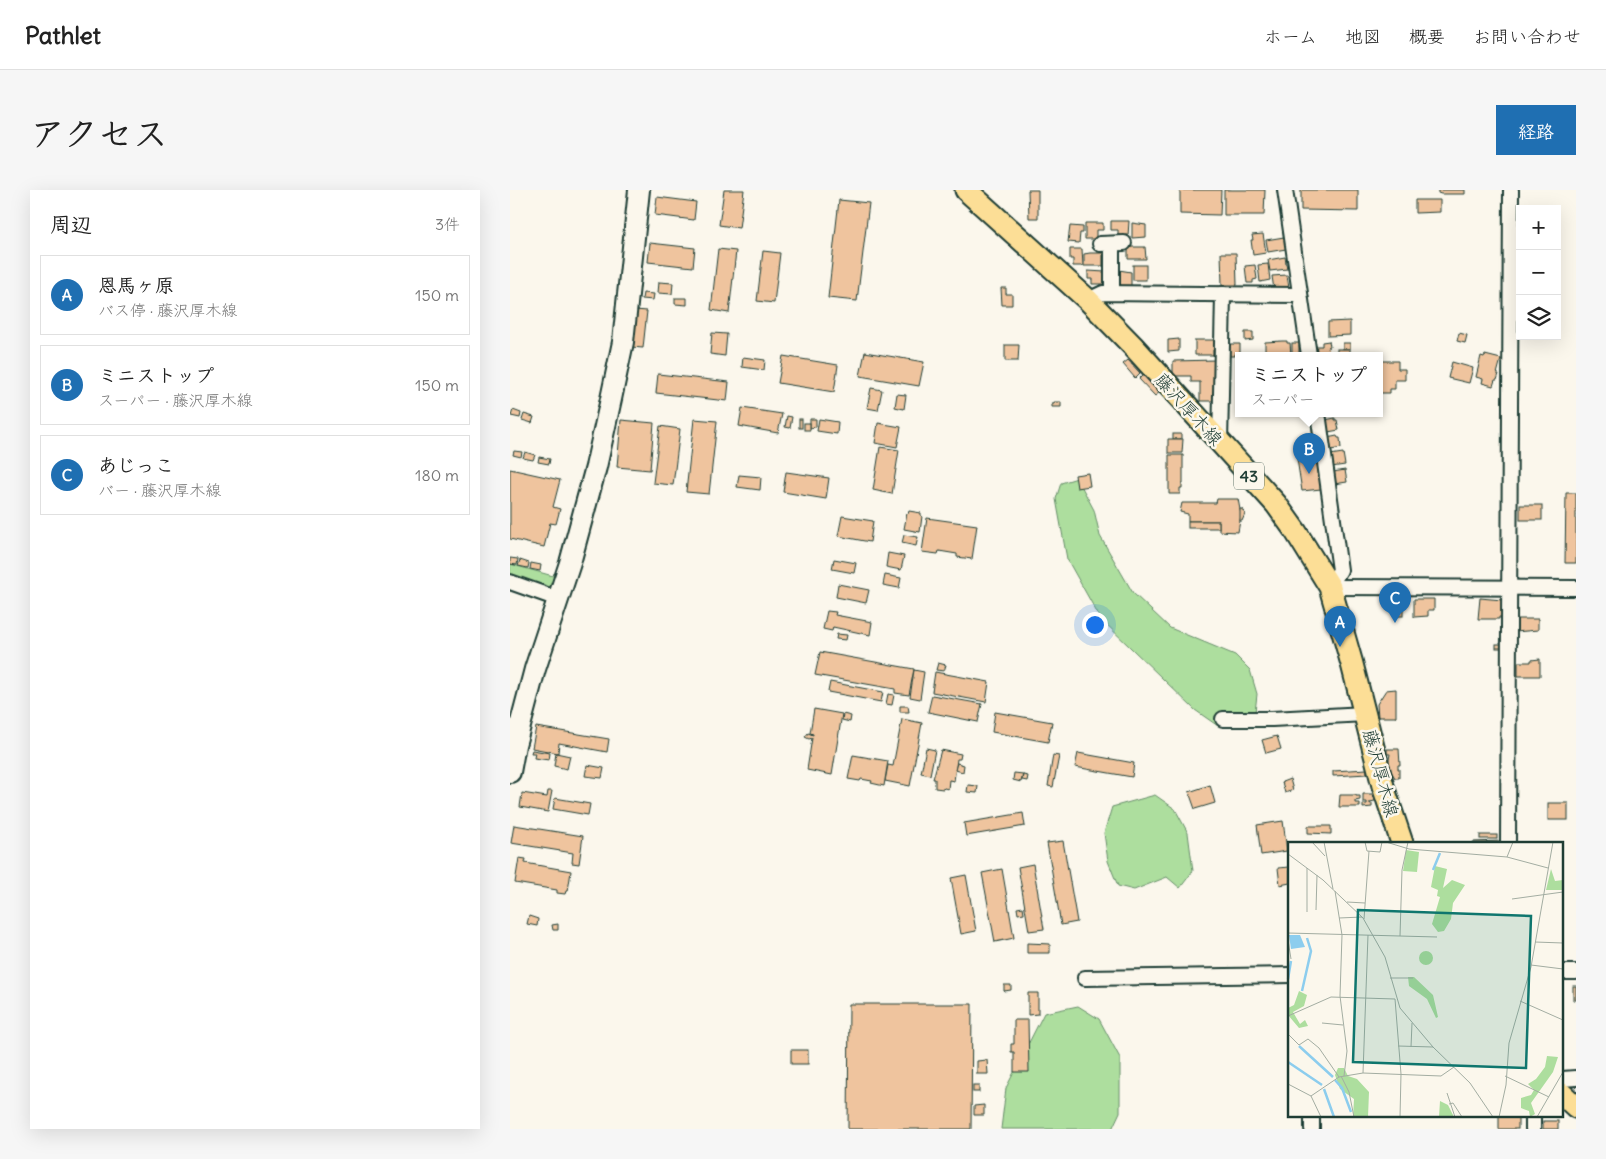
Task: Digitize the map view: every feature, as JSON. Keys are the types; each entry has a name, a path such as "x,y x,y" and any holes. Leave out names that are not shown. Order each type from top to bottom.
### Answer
{"main road":[{"path":"510,772 515,745 535,669 570,563 596,467 623,342 639,190"},
{"name":"藤沢厚木線","path":"966,190 1088,300 1133,346 1276,504 1296,532 1330,587 1383,786 1402,842"},
{"path":"1564,1096 1576,1107"}],"street":[{"path":"1285,190 1309,352"},
{"path":"1508,842 1512,190"},
{"path":"1112,244 1112,293"},
{"path":"1088,300 1103,293 1300,295"},
{"path":"1220,444 1223,294"},
{"path":"1319,417 1340,570 1330,587"},
{"path":"510,582 558,599"},
{"path":"1330,587 1576,588"},
{"path":"1223,719 1272,719 1365,714"},
{"path":"1085,978 1288,975"},
{"path":"1312,1116 1312,1129"},
{"path":"1533,1116 1533,1129"}],"green space":[{"path":"1077,478 1094,510 1100,536 1133,593 1170,628 1235,655 1250,670 1257,694 1254,722 1218,726 1195,710 1100,618 1067,559 1056,499 1061,483"},
{"path":"510,564 553,576 554,573 559,578 554,591 510,576"},
{"path":"1155,795 1175,809 1188,833 1193,871 1180,888 1167,877 1134,890 1118,886 1108,861 1104,833 1112,807"},
{"path":"1078,1006 1099,1019 1120,1058 1120,1112 1112,1129 1001,1129 1006,1088 1044,1013"}],"building":[{"path":"724,190 744,190 739,228 719,225"},
{"path":"1028,190 1038,190 1038,218 1029,218"},
{"path":"1180,190 1221,190 1220,215 1180,214"},
{"path":"1224,190 1265,190 1264,215 1224,215"},
{"path":"1301,190 1358,190 1358,211 1301,210"},
{"path":"1438,190 1465,190 1465,194 1441,194 1438,193"},
{"path":"657,197 696,202 694,220 655,215"},
{"path":"839,200 869,203 857,301 828,298"},
{"path":"1415,200 1440,200 1440,212 1415,213"},
{"path":"1111,221 1129,221 1128,236 1118,235 1118,230 1111,230"},
{"path":"1085,223 1103,223 1103,230 1096,230 1096,239 1085,239"},
{"path":"1132,223 1146,225 1146,237 1132,238"},
{"path":"1070,226 1083,227 1079,243 1068,242"},
{"path":"1263,234 1266,253 1253,255 1252,235"},
{"path":"1284,237 1286,249 1268,252 1266,240"},
{"path":"650,243 695,248 693,267 648,262"},
{"path":"1128,247 1145,247 1146,259 1128,259"},
{"path":"718,249 736,251 729,313 711,310"},
{"path":"1070,249 1082,249 1083,266 1073,266 1073,259 1070,259"},
{"path":"763,251 780,253 774,303 757,301"},
{"path":"1103,253 1103,266 1084,266 1084,254"},
{"path":"1221,253 1236,253 1237,285 1222,285"},
{"path":"1285,257 1287,269 1270,271 1268,260"},
{"path":"1268,264 1270,280 1260,282 1258,265"},
{"path":"1133,265 1146,265 1146,280 1133,280"},
{"path":"1255,265 1257,279 1253,280 1253,283 1247,283 1245,266"},
{"path":"1119,270 1131,272 1131,288 1117,288"},
{"path":"1088,271 1105,272 1105,277 1107,277 1106,284 1092,284 1092,279 1088,279"},
{"path":"1287,275 1289,288 1274,290 1272,276"},
{"path":"659,282 673,283 672,294 658,293"},
{"path":"1001,288 1006,288 1006,294 1012,294 1012,305 1002,305"},
{"path":"643,293 654,294 653,300 642,299"},
{"path":"675,298 687,298 687,305 675,304"},
{"path":"635,310 647,311 643,348 631,347"},
{"path":"1350,321 1350,335 1328,336 1328,322"},
{"path":"1245,332 1253,332 1253,340 1245,341"},
{"path":"712,333 727,334 725,356 710,354"},
{"path":"1459,333 1467,335 1465,343 1457,341"},
{"path":"1179,339 1179,351 1168,352 1168,340"},
{"path":"1195,340 1217,340 1217,350 1213,350 1213,355 1195,355"},
{"path":"1287,341 1287,343 1290,343 1291,352 1265,352 1265,342"},
{"path":"1329,341 1329,352 1315,352 1316,346 1322,346 1322,342"},
{"path":"1292,343 1299,343 1299,352 1292,352"},
{"path":"1343,343 1350,343 1350,349 1343,349"},
{"path":"1224,344 1240,344 1240,352 1235,352 1235,356 1228,356"},
{"path":"1005,345 1019,345 1018,361 1005,361"},
{"path":"1337,349 1350,349 1350,352 1337,352"},
{"path":"865,352 924,362 919,386 860,376"},
{"path":"1485,355 1501,359 1497,374 1499,374 1493,386 1482,383 1483,379 1476,377 1481,356 1484,357"},
{"path":"783,356 838,365 834,392 778,383"},
{"path":"743,357 765,360 764,370 742,367"},
{"path":"1128,360 1140,373 1135,378 1123,364"},
{"path":"1216,360 1216,401 1200,401 1200,382 1191,382 1191,376 1173,376 1173,361"},
{"path":"1383,361 1398,361 1398,369 1405,369 1405,380 1395,380 1395,389 1390,389 1390,393 1383,393"},
{"path":"1452,362 1473,368 1469,383 1448,378"},
{"path":"1145,373 1161,391 1155,396 1139,379"},
{"path":"658,374 729,382 727,401 656,393"},
{"path":"871,388 882,390 878,410 867,408"},
{"path":"897,394 906,395 904,409 895,407"},
{"path":"1054,402 1061,402 1061,407 1052,407"},
{"path":"742,408 782,414 778,433 739,426"},
{"path":"513,410 521,413 520,418 511,416"},
{"path":"524,414 534,417 532,423 522,420"},
{"path":"787,416 792,417 790,428 785,427"},
{"path":"1335,418 1339,430 1328,432 1325,420"},
{"path":"694,419 717,421 709,494 686,492"},
{"path":"799,419 802,419 802,428 799,428"},
{"path":"810,419 816,419 816,427 810,428"},
{"path":"819,419 838,422 837,434 817,431"},
{"path":"621,420 654,423 650,470 617,467"},
{"path":"804,423 810,423 810,430 804,430"},
{"path":"878,423 901,427 897,447 875,443"},
{"path":"660,426 680,429 673,485 653,483"},
{"path":"1173,434 1181,434 1181,439 1173,439"},
{"path":"1337,436 1340,438 1341,448 1331,450 1327,438"},
{"path":"1168,439 1183,439 1182,453 1168,453"},
{"path":"880,447 899,450 892,494 873,490"},
{"path":"514,451 522,452 521,457 513,455"},
{"path":"525,452 535,455 533,460 523,458"},
{"path":"1343,453 1345,465 1331,467 1330,455"},
{"path":"1169,455 1183,455 1183,483 1182,488 1180,488 1180,494 1169,494"},
{"path":"539,457 550,459 549,464 538,462"},
{"path":"1316,457 1321,489 1302,491 1297,459"},
{"path":"510,469 560,480 553,507 560,509 556,524 550,523 544,547 510,539"},
{"path":"1345,470 1347,482 1334,484 1333,472"},
{"path":"786,472 829,478 826,499 783,492"},
{"path":"1088,473 1090,486 1077,488 1075,475"},
{"path":"739,475 761,477 760,490 737,487"},
{"path":"1566,493 1576,493 1576,563 1565,563"},
{"path":"1217,499 1238,499 1241,515 1238,532 1219,531 1219,521 1188,521 1188,514 1180,512 1182,503 1216,503"},
{"path":"1520,505 1542,505 1542,520 1520,520"},
{"path":"1240,509 1245,514 1242,521 1240,521"},
{"path":"909,511 921,513 920,532 904,529"},
{"path":"842,516 873,521 870,542 838,536"},
{"path":"927,518 977,525 972,559 957,557 957,554 939,551 938,554 922,552"},
{"path":"1188,521 1219,521 1219,528 1188,528"},
{"path":"904,535 918,537 916,546 902,543"},
{"path":"888,553 904,556 901,570 886,567"},
{"path":"510,558 518,559 517,565 510,564"},
{"path":"834,559 856,563 854,573 832,569"},
{"path":"520,560 529,563 528,568 518,566"},
{"path":"531,563 541,565 540,571 530,569"},
{"path":"885,575 901,578 899,588 883,585"},
{"path":"838,584 869,590 866,603 836,597"},
{"path":"1388,598 1393,598 1393,607 1388,607"},
{"path":"1480,598 1502,600 1502,617 1499,617 1499,619 1478,619"},
{"path":"1414,599 1434,599 1434,610 1428,610 1428,616 1414,617"},
{"path":"1397,608 1403,608 1403,616 1397,616"},
{"path":"827,611 836,612 835,615 872,622 870,635 833,627 832,631 823,629"},
{"path":"1515,619 1538,619 1538,630 1515,632"},
{"path":"837,634 847,635 846,640 836,639"},
{"path":"1496,644 1505,644 1505,648 1496,648"},
{"path":"820,652 914,669 909,695 895,693 895,689 815,675"},
{"path":"1540,659 1540,676 1518,676 1518,662 1531,662 1531,660"},
{"path":"938,663 946,665 944,671 936,670"},
{"path":"914,670 924,672 920,699 910,697"},
{"path":"935,672 989,682 986,702 932,692"},
{"path":"830,682 883,692 881,702 828,692"},
{"path":"1396,689 1396,717 1378,717 1377,704 1386,690"},
{"path":"888,694 894,695 892,705 886,704"},
{"path":"932,695 982,704 978,722 928,712"},
{"path":"900,706 908,706 909,712 900,712"},
{"path":"814,709 842,714 832,775 807,770 812,738 805,737 808,733 813,735 810,733"},
{"path":"995,712 1052,722 1048,742 992,732"},
{"path":"843,714 851,716 850,722 842,720"},
{"path":"902,719 922,723 910,786 885,781 888,765 893,766"},
{"path":"536,727 609,739 607,752 559,743 558,753 532,748"},
{"path":"1277,736 1281,749 1266,753 1262,740"},
{"path":"926,748 935,750 930,775 921,773"},
{"path":"1387,749 1399,749 1399,778 1395,778 1390,765 1388,765 1390,754 1387,754"},
{"path":"532,750 550,753 549,760 534,758 535,753 531,753"},
{"path":"941,750 961,754 960,759 957,759 954,781 949,780 948,789 935,788 935,779 933,779"},
{"path":"556,753 570,756 567,769 554,766"},
{"path":"1078,753 1134,763 1132,777 1075,767"},
{"path":"853,755 888,761 884,786 871,783 872,781 848,779"},
{"path":"1053,755 1059,756 1053,787 1048,786"},
{"path":"957,763 964,765 963,772 955,770"},
{"path":"587,765 604,768 602,778 585,776"},
{"path":"1367,769 1367,774 1333,776 1333,771"},
{"path":"1014,773 1023,774 1021,782 1013,780"},
{"path":"1023,775 1028,776 1027,781 1022,780"},
{"path":"1290,779 1293,790 1285,793 1282,782"},
{"path":"968,785 978,786 977,793 967,792"},
{"path":"1210,785 1215,803 1195,809 1189,792"},
{"path":"548,791 552,791 548,812 520,807 522,793 547,797"},
{"path":"1363,794 1374,794 1375,801 1370,802 1372,807 1363,808 1363,804 1367,804 1367,802 1363,802"},
{"path":"1340,795 1360,796 1360,800 1355,801 1355,803 1360,803 1360,807 1339,807"},
{"path":"555,798 590,804 588,815 553,809"},
{"path":"1548,803 1568,803 1568,820 1548,820"},
{"path":"1023,813 1025,826 966,836 964,823"},
{"path":"1283,821 1287,851 1261,855 1257,825"},
{"path":"514,825 583,836 579,864 572,863 573,853 511,843"},
{"path":"1308,826 1331,826 1331,834 1308,833"},
{"path":"1480,835 1497,835 1497,839 1480,839"},
{"path":"1063,841 1077,922 1061,925 1047,843"},
{"path":"519,858 526,859 525,863 571,871 568,891 565,894 557,893 557,890 515,883"},
{"path":"1033,864 1044,929 1029,931 1018,867"},
{"path":"1288,867 1288,883 1280,885 1278,868"},
{"path":"1002,869 1014,938 995,942 982,873"},
{"path":"966,875 976,931 961,934 951,878"},
{"path":"1023,907 1024,913 1018,914 1017,908"},
{"path":"529,916 538,919 537,926 527,924"},
{"path":"558,924 558,930 553,930 552,925"},
{"path":"1027,943 1050,944 1050,953 1027,953"},
{"path":"1004,985 1011,985 1011,990 1004,991"},
{"path":"1573,986 1576,986 1576,1000 1573,1000"},
{"path":"1028,993 1038,993 1038,1014 1028,1015"},
{"path":"849,1004 972,1004 971,1129 848,1129"},
{"path":"1014,1020 1028,1020 1029,1072 1014,1072 1014,1052 1011,1052 1011,1044 1014,1044"},
{"path":"791,1050 808,1050 808,1064 791,1064"},
{"path":"987,1060 988,1074 977,1074 977,1061"},
{"path":"973,1085 979,1085 979,1092 973,1092"},
{"path":"984,1105 984,1115 974,1115 974,1106"},
{"path":"1499,1116 1518,1116 1518,1129 1499,1129"},
{"path":"1543,1121 1558,1121 1558,1129 1543,1129"}],"place":[{"name":"ミニストップ","path":"1309,474"},
{"name":"あじっこ","path":"1395,623"},
{"name":"恩馬ヶ原","path":"1340,647"}]}
